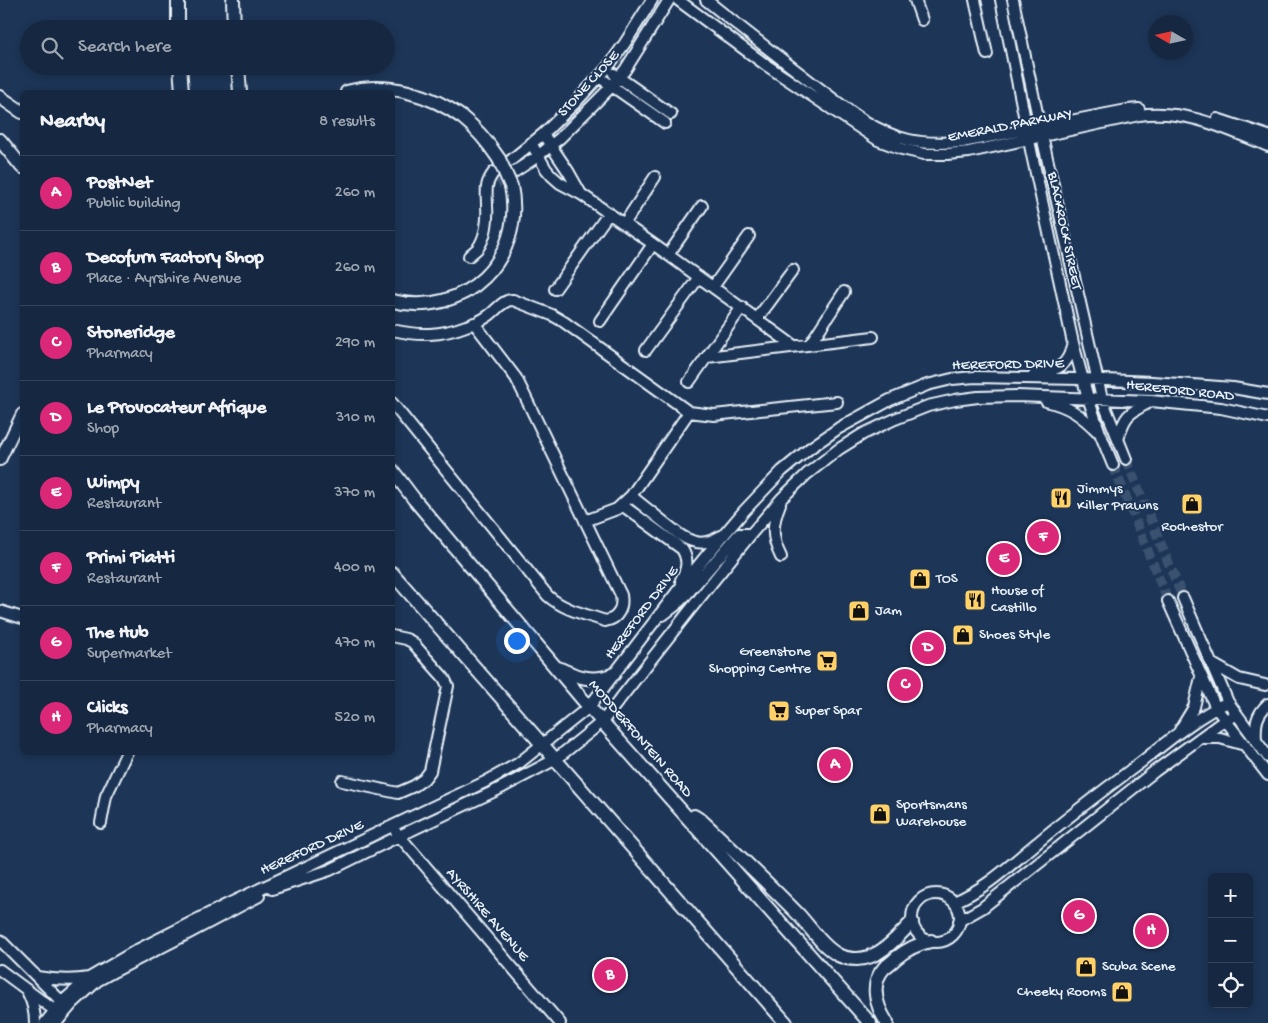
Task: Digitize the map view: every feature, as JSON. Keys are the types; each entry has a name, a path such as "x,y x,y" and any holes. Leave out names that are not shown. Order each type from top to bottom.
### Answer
{"main road":[{"path":"178,0 178,20"},
{"path":"232,0 233,20"},
{"path":"181,75 182,90"},
{"path":"239,75 240,90"},
{"path":"358,90 381,88 418,94 447,108 464,119 504,160 514,198 511,234 503,253 491,271 477,284 447,300 430,304 413,305 395,302"},
{"path":"0,97 20,111"},
{"path":"0,140 20,165"},
{"name":"MODDERFONTEIN ROAD","path":"395,474 602,722 870,1023"},
{"path":"395,576 786,1023"},
{"path":"555,667 588,678 599,679 614,674"},
{"path":"670,798 702,821 838,955 857,960 873,956 912,922"},
{"path":"887,1023 880,1012 876,1000 876,986 879,975 884,968 908,949 931,942"}],"street":[{"name":"STONE CLOSE","path":"504,160 531,144 543,134 599,77 652,0"},
{"name":"STONE CLOSE","path":"514,172 551,146 612,86 638,50 669,0"},
{"name":"EMERALD PARKWAY","path":"678,0 766,65 878,140 902,149 924,154 969,152 1128,110 1157,108 1196,112 1268,136"},
{"name":"EMERALD PARKWAY","path":"706,0 827,94 879,129 910,141 942,143 1028,135"},
{"path":"915,0 922,20"},
{"path":"975,0 987,54"},
{"name":"BLACKROCK STREET","path":"1001,0 1073,343 1088,398 1113,465"},
{"name":"BLACKROCK STREET","path":"1012,0 1097,379 1102,399 1126,459"},
{"path":"599,77 668,118 607,68"},
{"name":"EMERALD PARKWAY","path":"1041,132 1158,113 1202,120 1268,146"},
{"path":"543,134 581,194"},
{"path":"531,144 552,176 560,183 581,194 609,213 794,346"},
{"path":"469,256 478,248 484,233 488,214 486,191 489,179 494,172"},
{"path":"624,224 655,177"},
{"path":"486,191 498,184"},
{"path":"668,255 702,206"},
{"path":"555,290 609,213"},
{"path":"713,287 750,236"},
{"path":"600,321 653,244"},
{"path":"757,319 792,270"},
{"path":"646,350 700,277"},
{"path":"810,344 844,292"},
{"path":"395,331 419,335 451,332 474,324 509,299 552,315 564,322 689,412 714,415 837,402"},
{"path":"689,382 742,307"},
{"path":"395,407 548,596 566,608 605,621 611,620 617,615 621,610 621,595 516,378 474,324"},
{"path":"707,357 873,337"},
{"path":"996,377 1044,372 1058,368 1068,359 1073,343"},
{"name":"HEREFORD DRIVE","path":"45,1023 89,978 137,950 226,905 485,782 519,763 589,706 724,534 782,471 839,428 890,400 927,385 952,379 975,377 1082,378 1233,388 1268,394"},
{"path":"1017,396 1051,402 1069,409 1082,417 1100,433"},
{"name":"HEREFORD DRIVE","path":"62,1006 115,970 275,888 330,870 495,791 556,759 602,722 751,534 782,498 807,474 839,449 863,434 928,406 955,400 978,397 1017,396 1088,398"},
{"name":"HEREFORD ROAD","path":"1088,398 1151,401 1211,407 1268,418"},
{"path":"1118,440 1122,425 1128,415 1151,401"},
{"path":"585,521 622,506 631,496 689,412"},
{"path":"0,460 20,418"},
{"path":"631,496 680,535 691,541 704,543 724,534"},
{"path":"781,558 775,544 773,530 782,498"},
{"path":"622,506 682,549 686,555 686,571 676,593"},
{"path":"656,619 687,594 739,534 751,534"},
{"path":"1182,598 1228,702 1268,757"},
{"path":"1168,601 1216,708 1268,775"},
{"path":"0,611 20,617"},
{"path":"342,781 398,793 419,783 430,771 448,686 444,678 412,642 395,637"},
{"path":"1211,663 1239,679 1265,685"},
{"path":"1179,733 1194,706 1202,677"},
{"path":"954,902 975,892 991,881 1046,835 1179,733 1228,702"},
{"path":"1256,740 1258,716 1268,704"},
{"path":"959,922 982,908 1155,771 1225,720 1237,715"},
{"path":"1200,738 1220,738 1245,745"},
{"path":"101,823 106,796 126,755"},
{"name":"AYRSHIRE AVENUE","path":"391,827 560,1023"},
{"path":"936,894 950,898 954,902 959,911 959,922 953,934 939,942 931,942 917,933 912,922 913,910 922,898 936,894"},
{"path":"0,940 48,988 62,1006"},
{"path":"0,970 25,989 62,1006"},
{"path":"36,977 60,980 89,978"},
{"path":"25,989 33,1002 35,1023"},
{"path":"57,1022 62,1006"}],"tunnel":[{"path":"497,184 512,174"},
{"path":"1126,459 1183,598"},
{"path":"1113,465 1168,601"}],"place":[{"name":"Jimmys Killer Prawns","path":"1061,498"},
{"name":"Rochestor","path":"1192,504"},
{"name":"Primi Piatti","path":"1043,537"},
{"name":"Wimpy","path":"1004,559"},
{"name":"TOS","path":"920,579"},
{"name":"House of Castillo","path":"975,600"},
{"name":"Jam","path":"859,611"},
{"name":"Shoes Style","path":"963,635"},
{"name":"Le Provocateur Afrique","path":"928,648"},
{"name":"Greenstone Shopping Centre","path":"827,661"},
{"name":"Stoneridge","path":"905,685"},
{"name":"Super Spar","path":"779,711"},
{"name":"PostNet","path":"835,765"},
{"name":"Sportsmans Warehouse","path":"880,814"},
{"name":"The Hub","path":"1079,916"},
{"name":"Clicks","path":"1151,931"},
{"name":"Scuba Scene","path":"1086,967"},
{"name":"Decofurn Factory Shop","path":"610,975"},
{"name":"Cheeky Rooms","path":"1122,992"}]}
